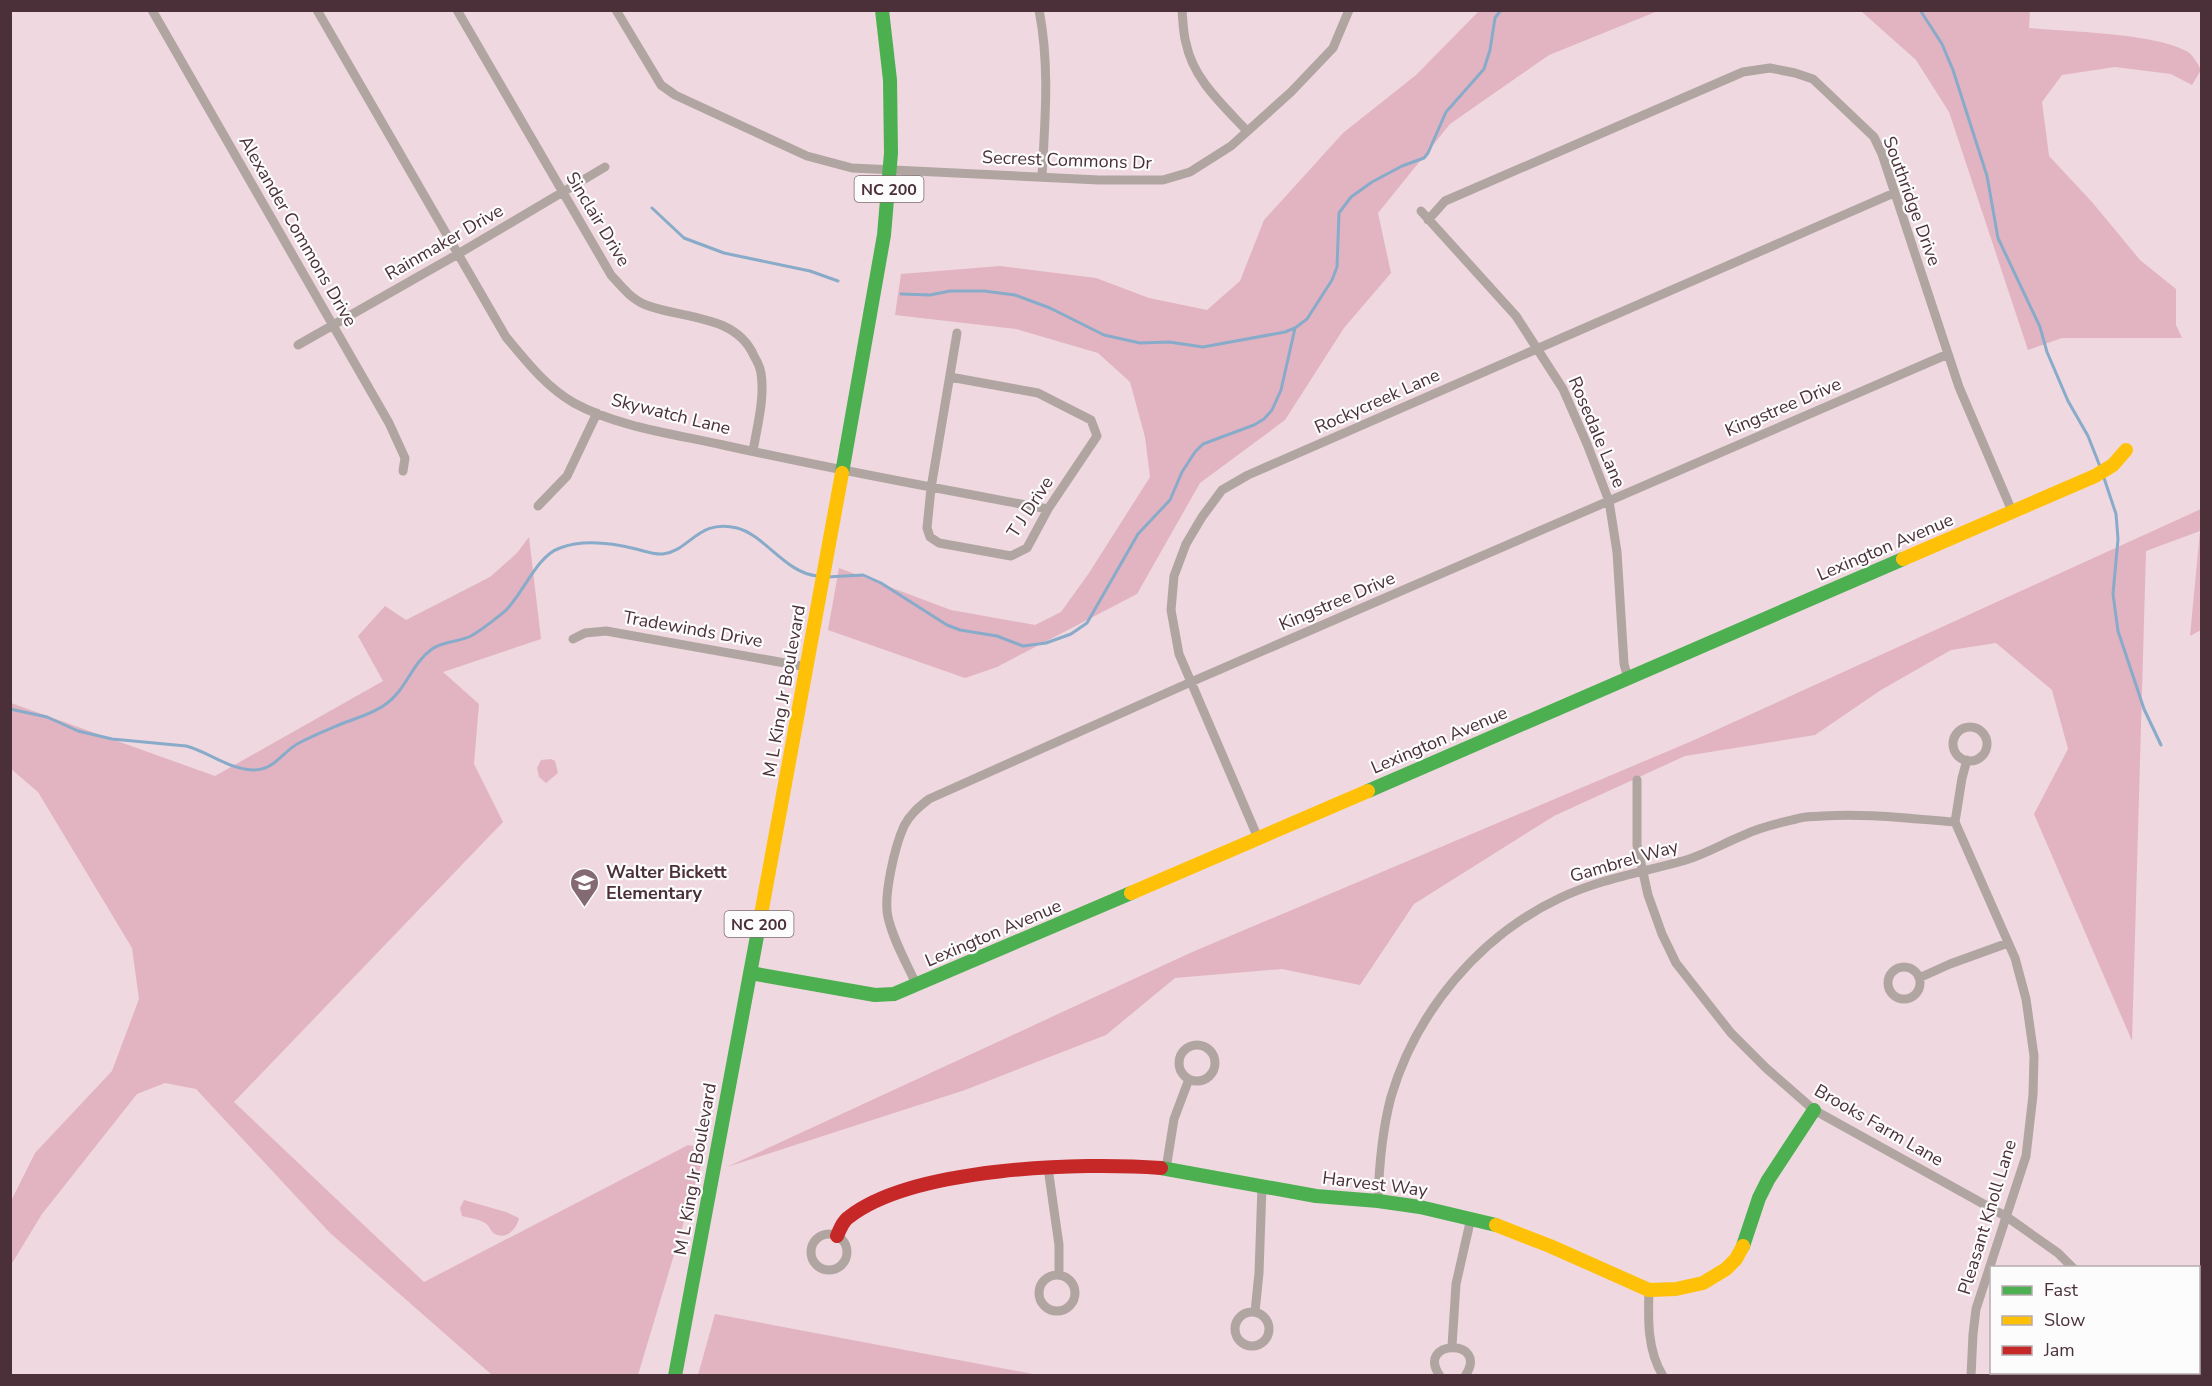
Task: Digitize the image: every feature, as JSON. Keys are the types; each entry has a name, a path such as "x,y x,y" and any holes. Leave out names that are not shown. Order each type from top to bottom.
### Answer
{"street":[{"name":"Alexander Commons Drive","path":"152,10 393,432 405,458 403,471"},
{"name":"Skywatch Lane","path":"317,10 506,337 536,373 573,402 597,413 636,425 753,452 1048,509"},
{"name":"Sinclair Drive","path":"457,10 611,275 627,293 645,304 719,323 739,334 750,346 761,372 762,395 753,452"},
{"name":"Secrest Commons Dr","path":"616,10 661,85 675,95 807,156 852,168 1099,180 1163,180 1190,172 1231,146 1291,92 1333,48 1349,10"},
{"name":"M L King Jr Boulevard","path":"675,1376 807,667 882,246 890,169 890,80 882,10"},
{"path":"1039,10 1046,42 1042,176"},
{"path":"1182,10 1186,44 1194,69 1247,131"},
{"name":"Southridge Drive","path":"1428,220 1445,201 1743,72 1770,68 1813,79 1874,137 1882,154 1959,387 2012,512"},
{"name":"Rainmaker Drive","path":"298,345 458,254 605,166"},
{"name":"Rockycreek Lane","path":"1258,838 1179,654 1171,610 1174,576 1186,544 1222,490 1248,475 1894,193"},
{"name":"Rosedale Lane","path":"1421,211 1516,316 1563,390 1587,444 1609,501 1617,552 1624,664 1628,678"},
{"name":"T J Drive","path":"950,377 1038,393 1091,420 1097,436 1048,509 1027,548 1011,556 939,543 930,537 927,528 931,488 957,333"},
{"name":"Kingstree Drive","path":"917,986 888,921 885,900 888,881 904,827 913,812 929,799 1191,682 1948,354"},
{"path":"538,506 567,476 597,413"},
{"name":"Lexington Avenue","path":"750,973 875,995 894,994 917,986 2095,476 2113,465 2126,450"},
{"name":"Tradewinds Drive","path":"573,639 585,633 606,630 807,667"},
{"path":"1955,822 1967,760"},
{"name":"Brooks Farm Lane","path":"1637,780 1637,845 1648,895 1662,934 1676,963 1731,1033 1766,1068 1814,1110 2007,1217 2058,1253 2071,1266"},
{"name":"Gambrel Way","path":"1378,1201 1380,1159 1391,1098 1409,1053 1443,994 1475,957 1513,925 1560,898 1608,880 1696,857 1746,833 1799,818 1848,814 1955,822"},
{"name":"Pleasant Knoll Lane","path":"1955,822 2008,943 2026,999 2034,1056 2034,1085 2026,1156 1990,1266"},
{"path":"1919,978 2008,943"},
{"path":"1167,1169 1174,1119 1189,1079"},
{"name":"Harvest Way","path":"837,1236 847,1218 865,1205 896,1193 932,1184 1000,1171 1122,1165 1167,1169 1337,1199 1378,1201 1427,1208 1471,1218 1491,1223 1531,1239 1649,1290 1670,1291 1697,1287 1725,1270 1742,1250 1761,1194 1774,1168 1814,1110"},
{"path":"1048,1168 1059,1245 1059,1275"},
{"path":"1255,1312 1259,1274 1262,1186"},
{"path":"1452,1346 1456,1284 1471,1218"},
{"name":"Pleasant Knoll Lane","path":"1971,1376 1976,1309 1990,1267"},
{"path":"1053,1275 1059,1275 1070,1280 1075,1296 1070,1306 1064,1310 1053,1310 1043,1304 1039,1293 1043,1282 1053,1275"},
{"path":"1649,1290 1647,1323 1655,1363 1663,1376"},
{"path":"1440,1376 1435,1366 1438,1355 1452,1346 1463,1349 1469,1359 1469,1370 1465,1376"}],"shaded area":[{"path":"1479,11 1658,11 1549,55 1450,124 1378,213 1391,273 1344,328 1285,420 1200,483 1137,594 997,667 965,678 828,630 839,568 951,610 1035,625 1061,612 1089,573 1150,477 1145,437 1130,382 1098,353 1016,329 895,315 901,274 1000,266 1096,278 1149,298 1207,310 1240,281 1264,220 1343,133 1416,75"},
{"path":"1861,11 2030,11 2029,28 2134,37 2174,46 2192,55 2201,70 2192,85 2171,74 2115,67 2062,75 2042,102 2049,156 2092,202 2140,260 2176,289 2176,325 2182,338 2062,338 2028,350 1949,112 1916,60"},
{"path":"2201,509 2201,630 2190,636 2200,531 2146,551 2132,1041 2034,814 2068,749 2052,690 1996,643 1951,650 1881,690 1815,735 1685,756 1554,816 1414,904 1360,985 1282,969 1175,978 1106,1035 965,1090 727,1167 1190,953 1692,741"},
{"path":"529,537 541,639 443,672 479,704 474,764 503,822 234,1102 424,1282 688,1145 706,1148 638,1375 492,1375 330,1233 196,1089 165,1083 137,1094 42,1214 11,1265 11,1201 35,1153 112,1071 139,999 132,948 38,792 11,769 11,703 215,776 383,681 358,636 385,606 406,620 490,577 517,553"},
{"path":"541,760 555,761 558,773 546,783 539,777 537,768"},
{"path":"464,1200 506,1212 519,1218 518,1222 507,1234 503,1236 495,1234 487,1224 462,1216 460,1208"},
{"path":"715,1314 1038,1375 698,1375"}],"waterway":[{"path":"901,294 930,295 950,291 984,291 1015,295 1050,308 1104,335 1140,343 1169,342 1203,347 1285,332 1295,328 1307,319 1332,280 1337,267 1339,213 1351,197 1372,182 1402,166 1424,158 1428,153 1446,112 1484,69 1490,50 1495,18 1501,10"},
{"path":"1920,10 1942,44 1953,70 1987,176 1998,238 2040,327 2047,352 2068,401 2088,436 2101,469"},
{"path":"652,208 684,238 724,253 810,271 838,281"},
{"path":"827,577 863,575 881,583 947,625 960,630 997,636 1023,646 1046,643 1071,634 1087,623 1138,534 1170,500 1182,472 1195,452 1203,444 1254,425 1272,410 1281,390 1295,328"},
{"path":"2103,475 2116,514 2118,539 2113,594 2118,631 2144,709 2161,745"},
{"path":"10,709 47,717 78,731 112,739 186,746 236,767 261,769 273,764 293,746 314,735 370,713 386,704 399,691 425,655 441,644 471,636 484,628 511,605 544,559 551,552 560,548 569,545 598,543 663,554 672,552 704,531 724,526 747,532 796,569 818,576"}],"traffic: fast":[{"path":"842,473 884,235 891,153 890,80 882,10"},
{"path":"1368,791 1903,559"},
{"path":"750,973 875,995 894,994 1131,893"},
{"path":"675,1376 760,920"},
{"path":"1743,1246 1759,1198 1768,1180 1814,1110"},
{"path":"1161,1168 1316,1196 1420,1207 1496,1225"}],"traffic: slow":[{"path":"1903,559 2095,476 2113,465 2126,450"},
{"path":"760,920 842,473"},
{"path":"1131,893 1368,791"},
{"path":"1496,1225 1649,1290 1676,1289 1703,1283 1726,1269 1736,1259 1743,1246"}],"traffic: jam":[{"path":"837,1236 847,1219 878,1200 914,1187 955,1178 1044,1168 1088,1166 1161,1168"}],"place":[{"name":"Walter Bickett Elementary","path":"585,908"}]}
